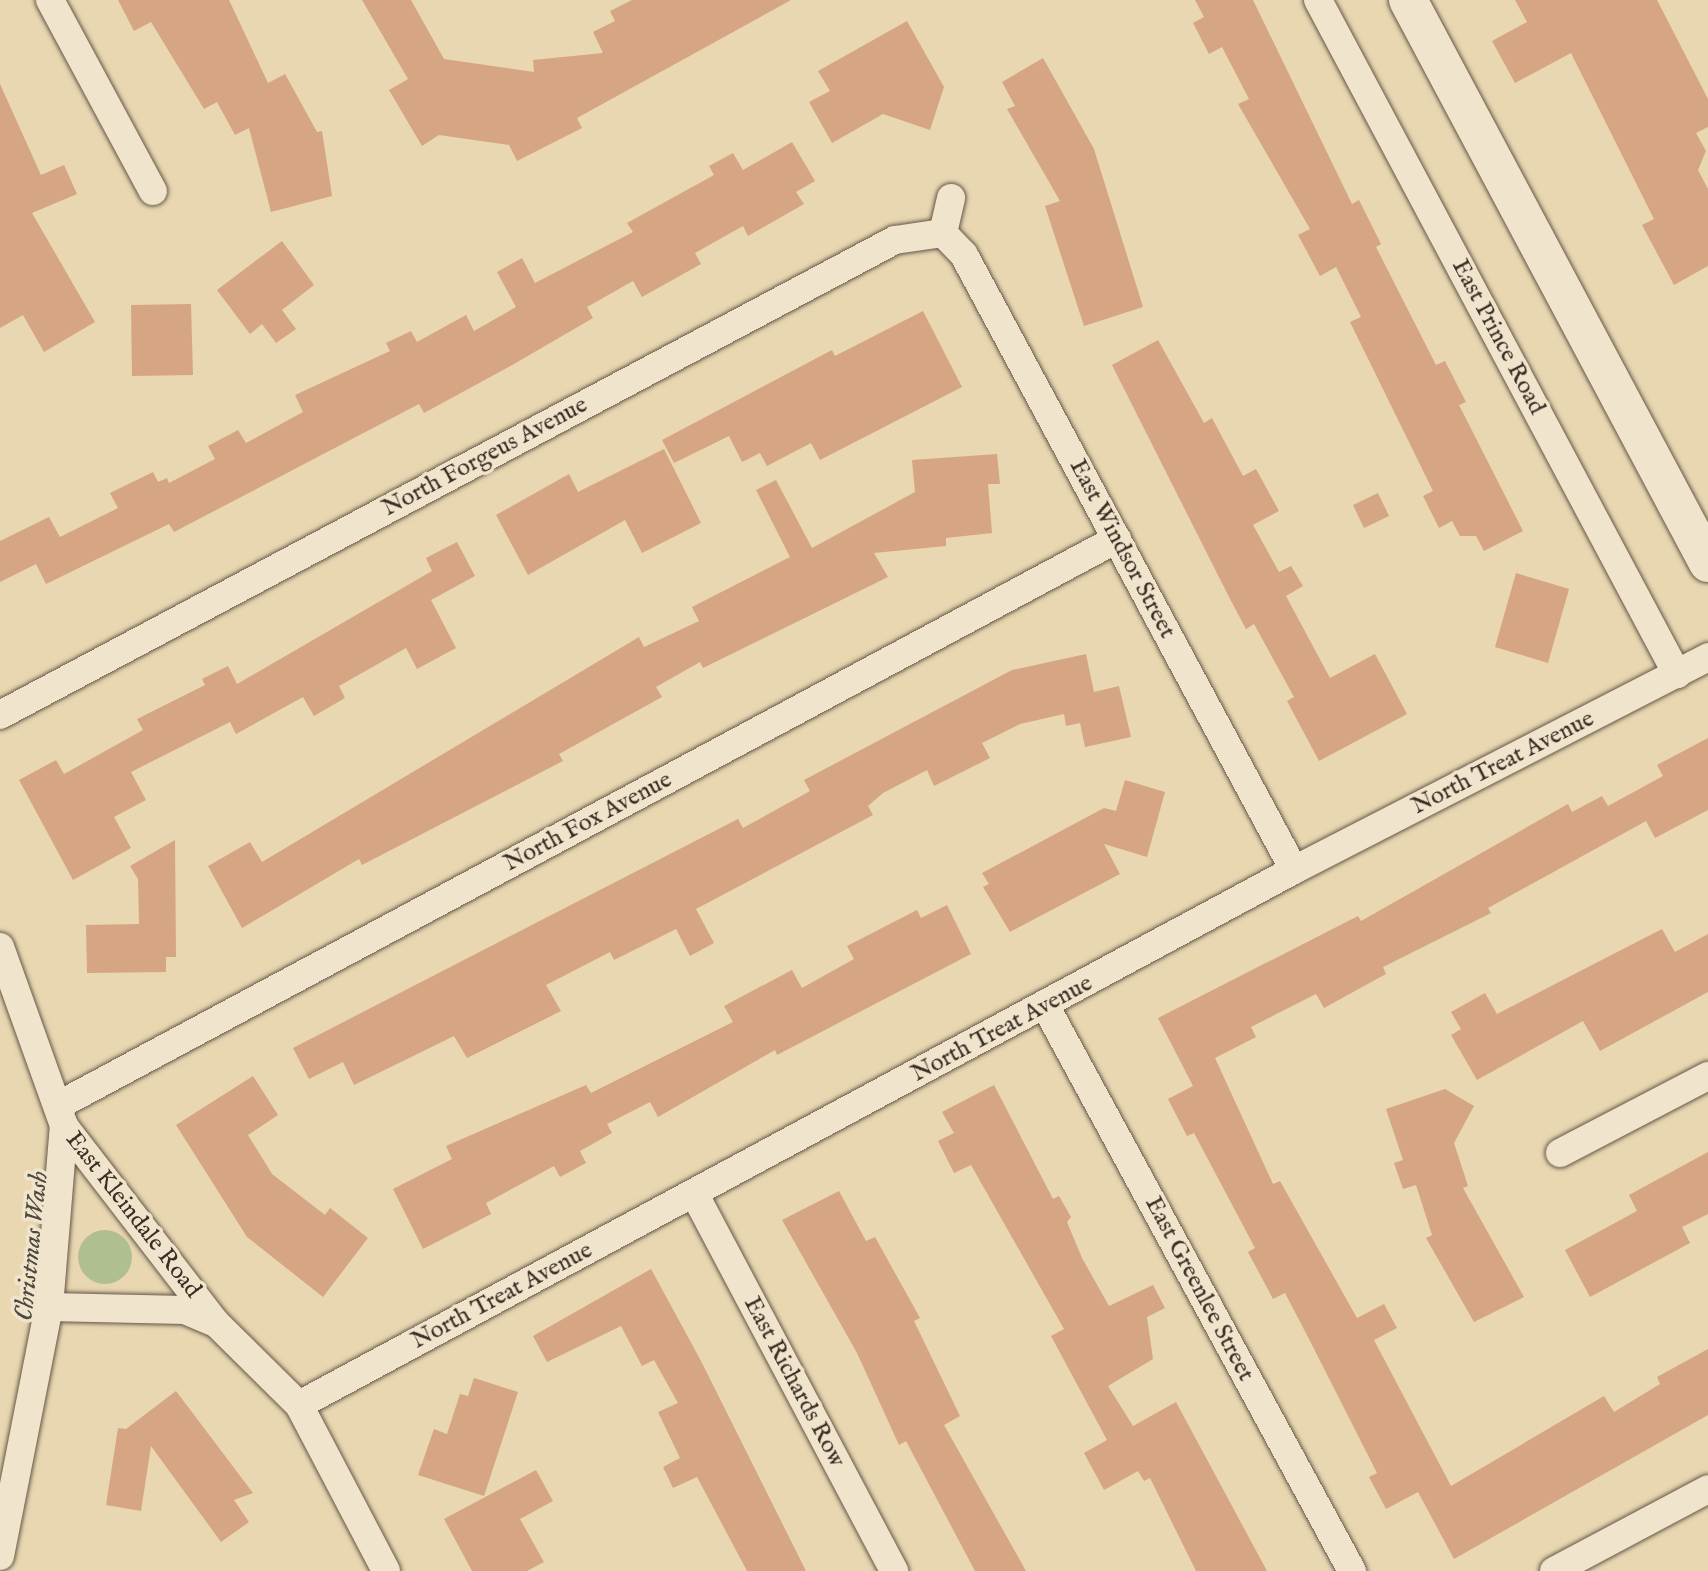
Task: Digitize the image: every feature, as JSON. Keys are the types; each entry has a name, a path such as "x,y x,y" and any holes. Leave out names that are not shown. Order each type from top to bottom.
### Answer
{"main road":[{"path":"1408,0 1708,563"}],"street":[{"path":"50,0 153,191"},
{"name":"East Prince Road","path":"1318,0 1677,674"},
{"path":"943,233 951,198"},
{"name":"East Windsor Street","path":"943,233 964,255 1294,870"},
{"name":"North Forgeus Avenue","path":"0,715 895,240 943,233"},
{"name":"North Fox Avenue","path":"62,1116 1117,539"},
{"name":"North Treat Avenue","path":"299,1405 1046,1007 1294,870 1708,657"},
{"name":"East Kleindale Road","path":"0,947 62,1116 216,1323 299,1405 386,1571"},
{"name":"East Greenlee Street","path":"1046,1007 1352,1571"},
{"path":"1560,1153 1708,1076"},
{"path":"0,1556 49,1307 62,1116"},
{"name":"East Richards Row","path":"694,1193 894,1571"},
{"name":"East Kleindale Road","path":"49,1307 175,1309 216,1323"},
{"path":"1554,1571 1708,1489"}],"green space":[{"path":"105,1230 124,1238 132,1257 124,1276 105,1284 86,1276 78,1257 86,1238"}],"building":[{"path":"118,0 229,0 268,83 285,74 317,132 322,131 332,196 271,212 249,128 235,135 217,102 204,109 151,22 134,31"},
{"path":"362,0 411,0 444,59 534,72 533,60 603,53 593,32 615,21 610,11 632,0 791,0 577,118 582,128 517,161 509,145 439,135 422,146 389,90 408,79"},
{"path":"1195,0 1253,0 1352,204 1359,200 1381,244 1376,247 1436,365 1445,361 1466,402 1459,405 1523,531 1484,551 1476,536 1460,536 1452,521 1439,528 1423,496 1433,491 1350,322 1361,317 1336,267 1320,276 1298,235 1310,229 1238,104 1249,99 1222,47 1209,54 1193,23 1204,17"},
{"path":"1515,0 1657,0 1708,99 1708,127 1696,133 1706,151 1698,170 1708,189 1708,266 1674,285 1642,225 1654,219 1571,53 1515,83 1492,41 1527,22"},
{"path":"907,21 944,87 930,130 883,114 832,143 809,102 830,91 818,71"},
{"path":"1043,58 1094,149 1143,307 1084,326 1045,206 1060,201 1007,109 1015,106 1002,82"},
{"path":"0,84 41,175 64,165 77,194 32,213 95,322 44,352 23,315 0,328"},
{"path":"792,142 815,181 796,192 804,204 748,236 743,226 695,253 701,264 642,297 633,281 587,307 593,318 514,364 424,413 419,404 174,532 169,524 46,584 36,564 0,582 0,541 49,517 60,537 118,508 110,493 153,472 158,482 167,478 169,483 215,459 208,446 238,430 246,443 303,412 295,395 390,351 386,343 411,331 417,342 466,315 474,331 516,307 497,272 522,258 535,283 633,232 627,223 714,175 709,166 733,153 743,170"},
{"path":"282,241 314,285 282,310 296,329 276,343 262,324 250,334 217,290"},
{"path":"191,304 193,375 132,376 131,305"},
{"path":"923,311 962,387 820,460 811,443 767,466 760,453 742,462 729,436 674,463 662,440 832,350 835,356"},
{"path":"1158,340 1204,423 1212,418 1243,476 1256,469 1279,511 1253,525 1279,572 1291,566 1303,586 1286,596 1330,678 1375,654 1407,714 1319,761 1287,701 1294,697 1254,624 1246,629 1112,365"},
{"path":"664,449 701,523 642,553 625,520 528,575 496,515 569,474 578,492"},
{"path":"997,454 1000,484 988,484 992,533 946,538 946,546 874,553 888,577 703,668 700,662 656,687 662,697 559,754 563,761 362,865 359,859 242,928 208,866 250,842 262,862 639,637 644,647 699,621 692,607 790,557 756,490 776,480 812,548 915,492 912,460"},
{"path":"1378,493 1389,516 1364,528 1353,505"},
{"path":"457,542 475,576 431,600 456,648 417,669 406,648 339,686 345,698 314,716 303,697 236,734 230,722 131,772 146,800 114,817 131,848 73,880 19,780 56,760 64,774 143,730 137,719 205,685 202,679 228,666 237,684 432,571 426,558"},
{"path":"1516,573 1569,589 1548,663 1495,647"},
{"path":"1086,654 1094,692 1119,686 1131,737 1085,747 1080,723 1066,726 1064,714 1020,724 982,743 990,758 934,786 927,770 883,793 868,806 873,815 696,909 714,943 690,956 676,929 614,960 610,952 546,985 561,1011 467,1058 454,1036 354,1085 343,1062 309,1079 293,1048 738,819 743,828 810,791 804,780 1012,670"},
{"path":"1708,738 1708,810 1655,838 1646,821 1488,908 1491,913 1383,967 1386,974 1324,1008 1316,994 1251,1027 1256,1037 1215,1058 1273,1184 1280,1181 1357,1318 1384,1304 1397,1328 1374,1340 1451,1486 1604,1396 1614,1412 1660,1384 1657,1377 1708,1349 1708,1415 1454,1559 1418,1492 1386,1509 1369,1477 1377,1473 1285,1293 1273,1299 1248,1252 1255,1248 1194,1133 1187,1136 1168,1099 1193,1086 1158,1018 1358,916 1361,921 1568,804 1572,812 1602,796 1608,806 1663,776 1657,765"},
{"path":"1125,780 1165,792 1147,857 1104,844 1120,874 1010,932 983,887 989,884 982,873 1104,808 1116,811"},
{"path":"175,840 176,957 166,957 166,972 87,973 86,925 139,924 138,879 130,866"},
{"path":"947,905 971,954 777,1055 775,1050 658,1117 650,1102 607,1124 612,1133 580,1151 586,1163 560,1177 554,1166 486,1203 491,1214 423,1249 393,1189 452,1159 446,1146 586,1085 591,1093 733,1022 724,1006 792,970 802,988 854,959 847,946 917,910 921,918"},
{"path":"1662,929 1675,952 1708,934 1708,992 1600,1051 1583,1021 1477,1080 1451,1035 1461,1029 1451,1012 1485,993 1497,1014"},
{"path":"253,1076 278,1115 248,1135 272,1174 325,1215 330,1208 368,1238 323,1297 247,1237 176,1125"},
{"path":"994,1085 1053,1199 1059,1196 1071,1217 1067,1222 1082,1258 1109,1306 1153,1285 1165,1308 1147,1317 1153,1359 1108,1386 1133,1426 1176,1402 1267,1571 1196,1571 1150,1478 1144,1481 1138,1471 1104,1490 1084,1453 1107,1440 1051,1336 1064,1329 971,1165 954,1173 938,1141 954,1133 942,1112"},
{"path":"1445,1089 1474,1106 1454,1143 1468,1186 1463,1188 1524,1297 1474,1322 1426,1238 1432,1235 1416,1185 1403,1189 1394,1163 1403,1160 1386,1109"},
{"path":"1708,1152 1708,1214 1682,1227 1690,1243 1590,1297 1565,1250 1637,1211 1629,1195"},
{"path":"839,1191 866,1241 875,1237 920,1318 914,1321 960,1416 944,1425 1026,1571 975,1571 906,1441 899,1445 857,1353 782,1220"},
{"path":"651,1269 701,1361 806,1571 747,1571 697,1477 673,1488 663,1467 680,1458 658,1412 678,1403 654,1360 642,1366 621,1326 547,1362 533,1336"},
{"path":"474,1378 518,1392 484,1496 418,1475 434,1429 447,1434 460,1394 468,1396"},
{"path":"176,1391 253,1493 234,1500 249,1522 221,1542 151,1446 141,1511 106,1505 118,1428 126,1429"},
{"path":"536,1470 553,1501 520,1519 544,1562 527,1571 472,1571 444,1519"}],"water label":[{"name":"Christmas Wash","path":"32,1246"}]}
